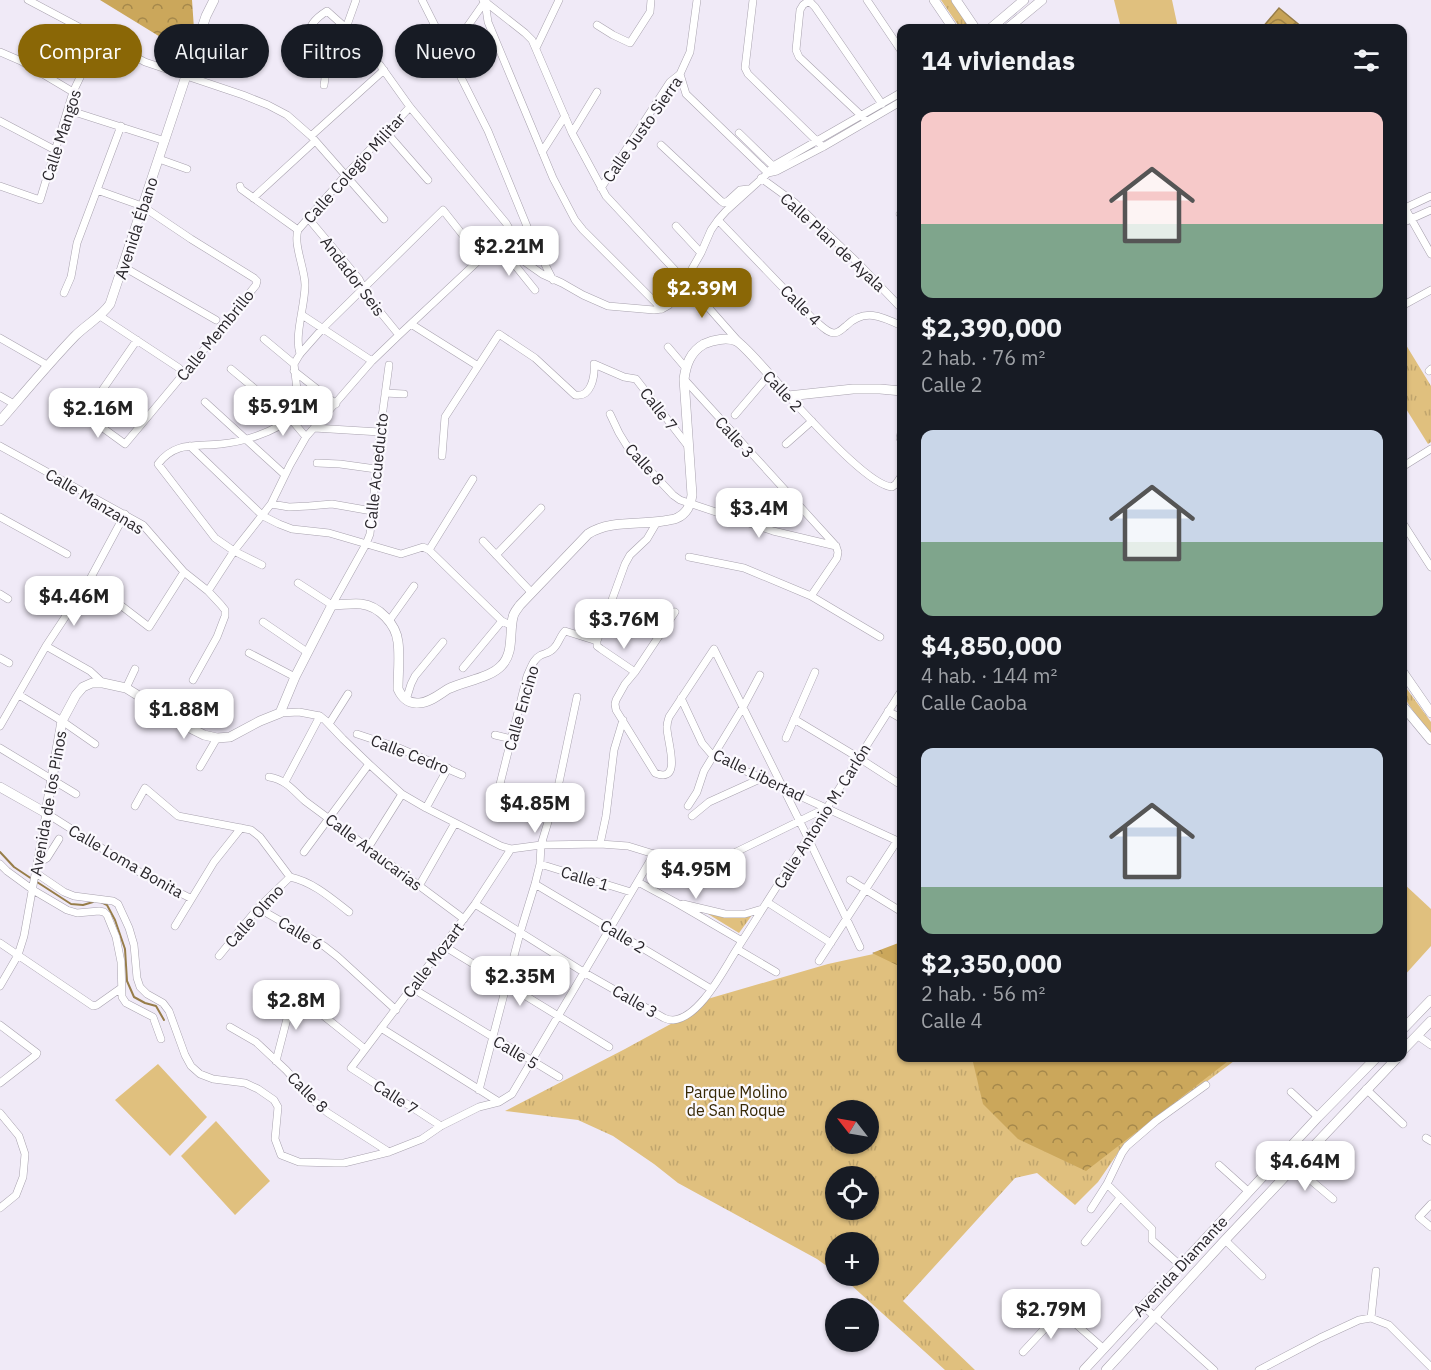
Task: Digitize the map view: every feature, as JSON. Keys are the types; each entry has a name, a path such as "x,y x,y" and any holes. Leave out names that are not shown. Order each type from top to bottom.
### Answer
{"main road":[{"name":"Avenida Ébano","path":"203,24 214,0"},
{"path":"934,0 950,24"},
{"path":"956,0 972,24"},
{"path":"996,24 1024,0"},
{"path":"1013,24 1041,0"},
{"name":"Avenida Ébano","path":"0,421 47,366 110,304 186,78"},
{"path":"332,605 361,604 381,612 389,621 398,642 398,689 406,700 422,704 460,683 492,674 503,664 510,652 513,617 516,611 588,534 608,526 677,518 686,511 691,503 692,495 684,380 686,367 690,356 703,345 725,339 738,342"},
{"name":"Calle 2","path":"738,342 788,396"},
{"path":"788,396 854,388 897,391"},
{"name":"Calle Acueducto","path":"280,713 307,652 332,605"},
{"path":"1407,678 1431,713"},
{"name":"Avenida de los Pinos","path":"46,813 62,721 83,687 92,683 103,683"},
{"path":"103,683 126,688 192,729 217,738 230,737 280,713"},
{"path":"1407,711 1431,740"},
{"name":"Calle Loma Bonita","path":"0,787 46,813"},
{"path":"1407,1025 1431,1000"},
{"path":"1407,1046 1431,1021"},
{"name":"Avenida Diamante","path":"1084,1370 1318,1117 1372,1062"},
{"name":"Avenida Diamante","path":"1106,1370 1393,1062"},
{"path":"1261,1179 1273,1189"}],"street":[{"path":"28,0 73,24"},
{"path":"347,24 356,0"},
{"path":"422,0 488,130 533,241 553,280"},
{"path":"536,48 559,0"},
{"path":"597,25 630,43 650,12 651,0"},
{"name":"Calle Justo Sierra","path":"601,188 670,81 680,74 690,52 697,0"},
{"path":"753,0 745,68 748,74 823,147"},
{"path":"864,118 799,57 796,50 800,10 809,0 882,104"},
{"path":"867,0 897,45"},
{"path":"485,1 488,22 553,178 575,220 662,309"},
{"path":"469,24 485,1"},
{"name":"Calle 2","path":"485,1 525,33 536,48 572,133 606,196 738,342"},
{"path":"312,24 327,11 342,24"},
{"path":"0,52 21,61 74,92"},
{"path":"253,198 384,70 410,107 506,223 532,268"},
{"path":"680,74 687,94 771,169 777,171 823,147 897,95"},
{"name":"Calle Mangos","path":"0,186 40,200 80,78"},
{"path":"193,78 268,105 294,120 384,219"},
{"path":"324,78 324,85"},
{"path":"572,133 597,92"},
{"path":"208,591 234,551 271,504 306,437 372,361 492,248 497,246 508,250 553,280 608,306 662,309 669,305 685,281 718,220 771,169 817,141 897,103"},
{"name":"Calle Colegio Militar","path":"298,230 410,107"},
{"path":"68,110 165,141"},
{"path":"542,152 565,116"},
{"path":"0,120 55,150"},
{"path":"64,293 71,277 77,243 121,126"},
{"path":"386,132 428,180"},
{"path":"739,133 771,169"},
{"path":"661,145 724,203 740,190 750,189"},
{"path":"159,159 187,168"},
{"name":"Calle Plan de Ayala","path":"761,178 794,202 897,304"},
{"path":"240,186 298,230 297,239 305,282 303,315 297,342 300,354"},
{"path":"97,190 142,206"},
{"path":"1407,208 1431,196"},
{"name":"Calle Membrillo","path":"136,340 85,415 125,444 221,329 257,281 142,206"},
{"path":"262,565 234,551 215,538 158,464 165,454 177,448 224,444 246,439 272,430 290,418 299,406 294,368 300,354 323,328 443,210 481,258"},
{"path":"1407,221 1431,210"},
{"path":"1407,213 1431,254"},
{"name":"Andador Seis","path":"308,218 359,279 368,297 399,335"},
{"name":"Calle 4","path":"718,220 814,320 830,332 840,331 850,321 866,314 897,324"},
{"path":"676,226 701,253"},
{"path":"508,250 510,259 535,290"},
{"path":"122,266 216,320"},
{"path":"1407,303 1431,290"},
{"path":"303,315 372,361"},
{"path":"100,316 179,368"},
{"path":"411,324 478,366 445,417 442,456"},
{"name":"Calle 7","path":"478,366 499,334 534,358 575,395 583,395 593,382 594,364 624,377 636,379 688,446"},
{"path":"0,338 47,366"},
{"path":"264,339 336,404"},
{"path":"668,347 686,367"},
{"name":"Calle Acueducto","path":"332,605 370,534 389,365"},
{"path":"231,369 290,418 306,437"},
{"path":"735,416 769,375"},
{"name":"Calle 3","path":"684,380 836,546"},
{"path":"385,393 404,394"},
{"path":"0,396 14,404"},
{"name":"Calle 2","path":"788,396 866,474 887,487 892,487 897,482"},
{"path":"205,402 285,475"},
{"name":"Calle 8","path":"610,414 627,446 673,495 691,503"},
{"path":"786,444 812,421"},
{"path":"314,428 380,432"},
{"name":"Calle Manzanas","path":"0,446 143,525 184,572 208,591 225,610 217,637 193,680"},
{"path":"190,446 263,516 279,524 292,529 329,533 401,554 423,547 429,550 502,621 512,626"},
{"path":"1407,464 1431,449"},
{"path":"317,463 376,469"},
{"path":"429,550 473,479"},
{"path":"691,503 773,531 836,546 837,558 811,596"},
{"path":"271,504 288,507 332,504 372,511"},
{"path":"496,555 541,508"},
{"path":"0,726 46,646 89,581 125,514"},
{"path":"0,517 67,554"},
{"path":"635,672 597,644 625,564 630,555 647,540 657,522"},
{"path":"1407,529 1430,563"},
{"path":"483,541 532,592"},
{"path":"689,557 744,568 811,596 880,637"},
{"path":"89,581 149,627 184,572"},
{"path":"298,583 332,605"},
{"path":"389,621 414,586"},
{"path":"0,594 8,599"},
{"path":"675,612 625,684 615,704 616,710 655,773 666,774 671,769 672,762 666,727 669,717 714,649 860,947"},
{"path":"463,668 502,621"},
{"path":"263,622 307,652"},
{"name":"Calle Encino","path":"551,814 497,796 527,676 537,657 555,648 565,631 597,644"},
{"path":"406,700 415,676 443,642"},
{"path":"46,646 90,671 103,683"},
{"path":"249,653 296,677"},
{"path":"0,658 9,663"},
{"path":"126,688 135,669"},
{"path":"786,738 815,672"},
{"path":"688,806 697,792 704,771 760,675"},
{"path":"329,724 348,694"},
{"path":"19,695 95,744"},
{"path":"479,1090 540,864 541,845 557,792 577,697"},
{"name":"Calle Libertad","path":"681,698 702,743 713,756 897,841"},
{"name":"Calle Antonio M. Carlón","path":"672,1021 691,1013 711,989 897,698"},
{"path":"888,711 897,716"},
{"path":"280,713 299,712 320,716 402,794 455,823 511,849 541,845 628,846 680,862 697,864 730,855 827,807"},
{"path":"269,777 285,782 320,716"},
{"path":"794,719 897,782"},
{"path":"600,844 606,816 614,750 623,720"},
{"name":"Calle Cedro","path":"357,734 399,748 462,775"},
{"path":"495,735 512,739"},
{"path":"200,767 217,738"},
{"path":"0,748 76,794"},
{"path":"304,852 369,764"},
{"path":"426,808 448,768"},
{"path":"692,816 709,802 762,778"},
{"name":"Calle Araucarias","path":"285,782 305,801 464,919"},
{"path":"135,806 145,788 178,816 251,830 260,837 290,877 312,885 349,912"},
{"path":"368,848 402,794"},
{"name":"Avenida de los Pinos","path":"0,986 18,955 24,936 46,813"},
{"name":"Calle Loma Bonita","path":"46,813 141,873 190,898"},
{"path":"419,886 455,823"},
{"path":"175,926 214,862 241,828"},
{"path":"38,864 47,858 59,839"},
{"path":"819,962 897,845"},
{"name":"Calle Mozart","path":"351,1068 476,904 511,849"},
{"path":"0,864 7,871 74,896 113,901 118,904 134,945 140,987 163,1003 169,1011 184,1055 191,1066 200,1074 213,1079 245,1083 274,1100 278,1107 275,1139 281,1155 299,1162 344,1163 389,1152 422,1138 479,1107 499,1102 512,1094 654,854"},
{"name":"Calle 1","path":"540,864 631,892"},
{"name":"Calle Olmo","path":"219,956 258,908 290,877"},
{"path":"850,880 897,909"},
{"path":"35,882 67,910 77,913 99,911 107,915 116,937 121,962 122,997 126,1003 151,1015 161,1039"},
{"path":"638,882 742,941"},
{"name":"Calle 2","path":"535,884 711,989"},
{"path":"675,902 726,914 745,914 762,909"},
{"path":"767,902 831,943"},
{"name":"Calle 3","path":"476,904 585,973 672,1021"},
{"name":"Calle 6","path":"258,908 324,946 396,1010"},
{"path":"0,943 93,1006 122,988"},
{"path":"444,946 609,1047"},
{"path":"737,949 776,972"},
{"path":"285,985 365,1049"},
{"name":"Calle 5","path":"412,988 559,1077"},
{"path":"276,1061 289,1011 297,994"},
{"path":"0,1025 37,1053 0,1083"},
{"name":"Calle 8","path":"230,1027 256,1042 328,1113 389,1152"},
{"path":"381,1028 499,1102"},
{"path":"1418,1036 1431,1045"},
{"name":"Calle 7","path":"351,1068 441,1126"},
{"path":"1091,1209 1127,1146 1206,1085"},
{"path":"1366,1089 1403,1124"},
{"path":"1291,1092 1318,1117"},
{"path":"0,1113 19,1136 25,1154 23,1177 16,1195 0,1208"},
{"path":"1219,1165 1249,1192"},
{"path":"1294,1166 1333,1199"},
{"path":"1107,1184 1152,1229 1152,1240 1181,1266"},
{"path":"1085,1242 1120,1197"},
{"path":"1431,1205 1419,1217 1431,1227"},
{"path":"1225,1240 1262,1275"},
{"path":"1371,1318 1376,1271"},
{"path":"1143,1306 1203,1366 1214,1370"},
{"path":"1023,1352 1061,1311 1104,1349"},
{"path":"1259,1370 1359,1320 1371,1318 1389,1325 1431,1367"}],"green space":[{"path":"100,0 192,0 194,24 154,24 154,33"},
{"path":"941,0 953,0 969,24 957,24"},
{"path":"1114,0 1172,0 1177,24 1120,24"},
{"path":"1407,347 1431,386 1431,442 1428,444 1407,410"},
{"path":"1407,689 1431,722 1431,734 1407,702"},
{"path":"1407,887 1431,909 1431,946 1407,973"},
{"path":"695,906 724,913 755,911 739,933"},
{"name":"Parque Molino de San Roque","path":"897,944 897,1062 1233,1062 1124,1144 1098,1182 1075,1205 1037,1173 1015,1178 903,1301 975,1370 945,1370 879,1310 879,1298 865,1298 852,1286 879,1286 879,1232 825,1232 825,1265 678,1183 613,1136 578,1120 505,1111 678,1020 704,1000 828,964 878,953"},
{"path":"897,944 897,965 872,953"},
{"path":"973,1062 1227,1062 1086,1171 1018,1139 983,1104"},
{"path":"158,1064 207,1117 170,1156 115,1100"},
{"path":"216,1121 270,1181 235,1215 181,1156"}],"water":[{"path":"1279,8 1298,24 1265,24"}],"waterway":[{"path":"0,852 14,867 32,879"},
{"path":"37,882 71,904 83,905 93,902"},
{"path":"101,902 107,905 115,920 125,949 127,981 134,997 156,1006 164,1020"}]}
